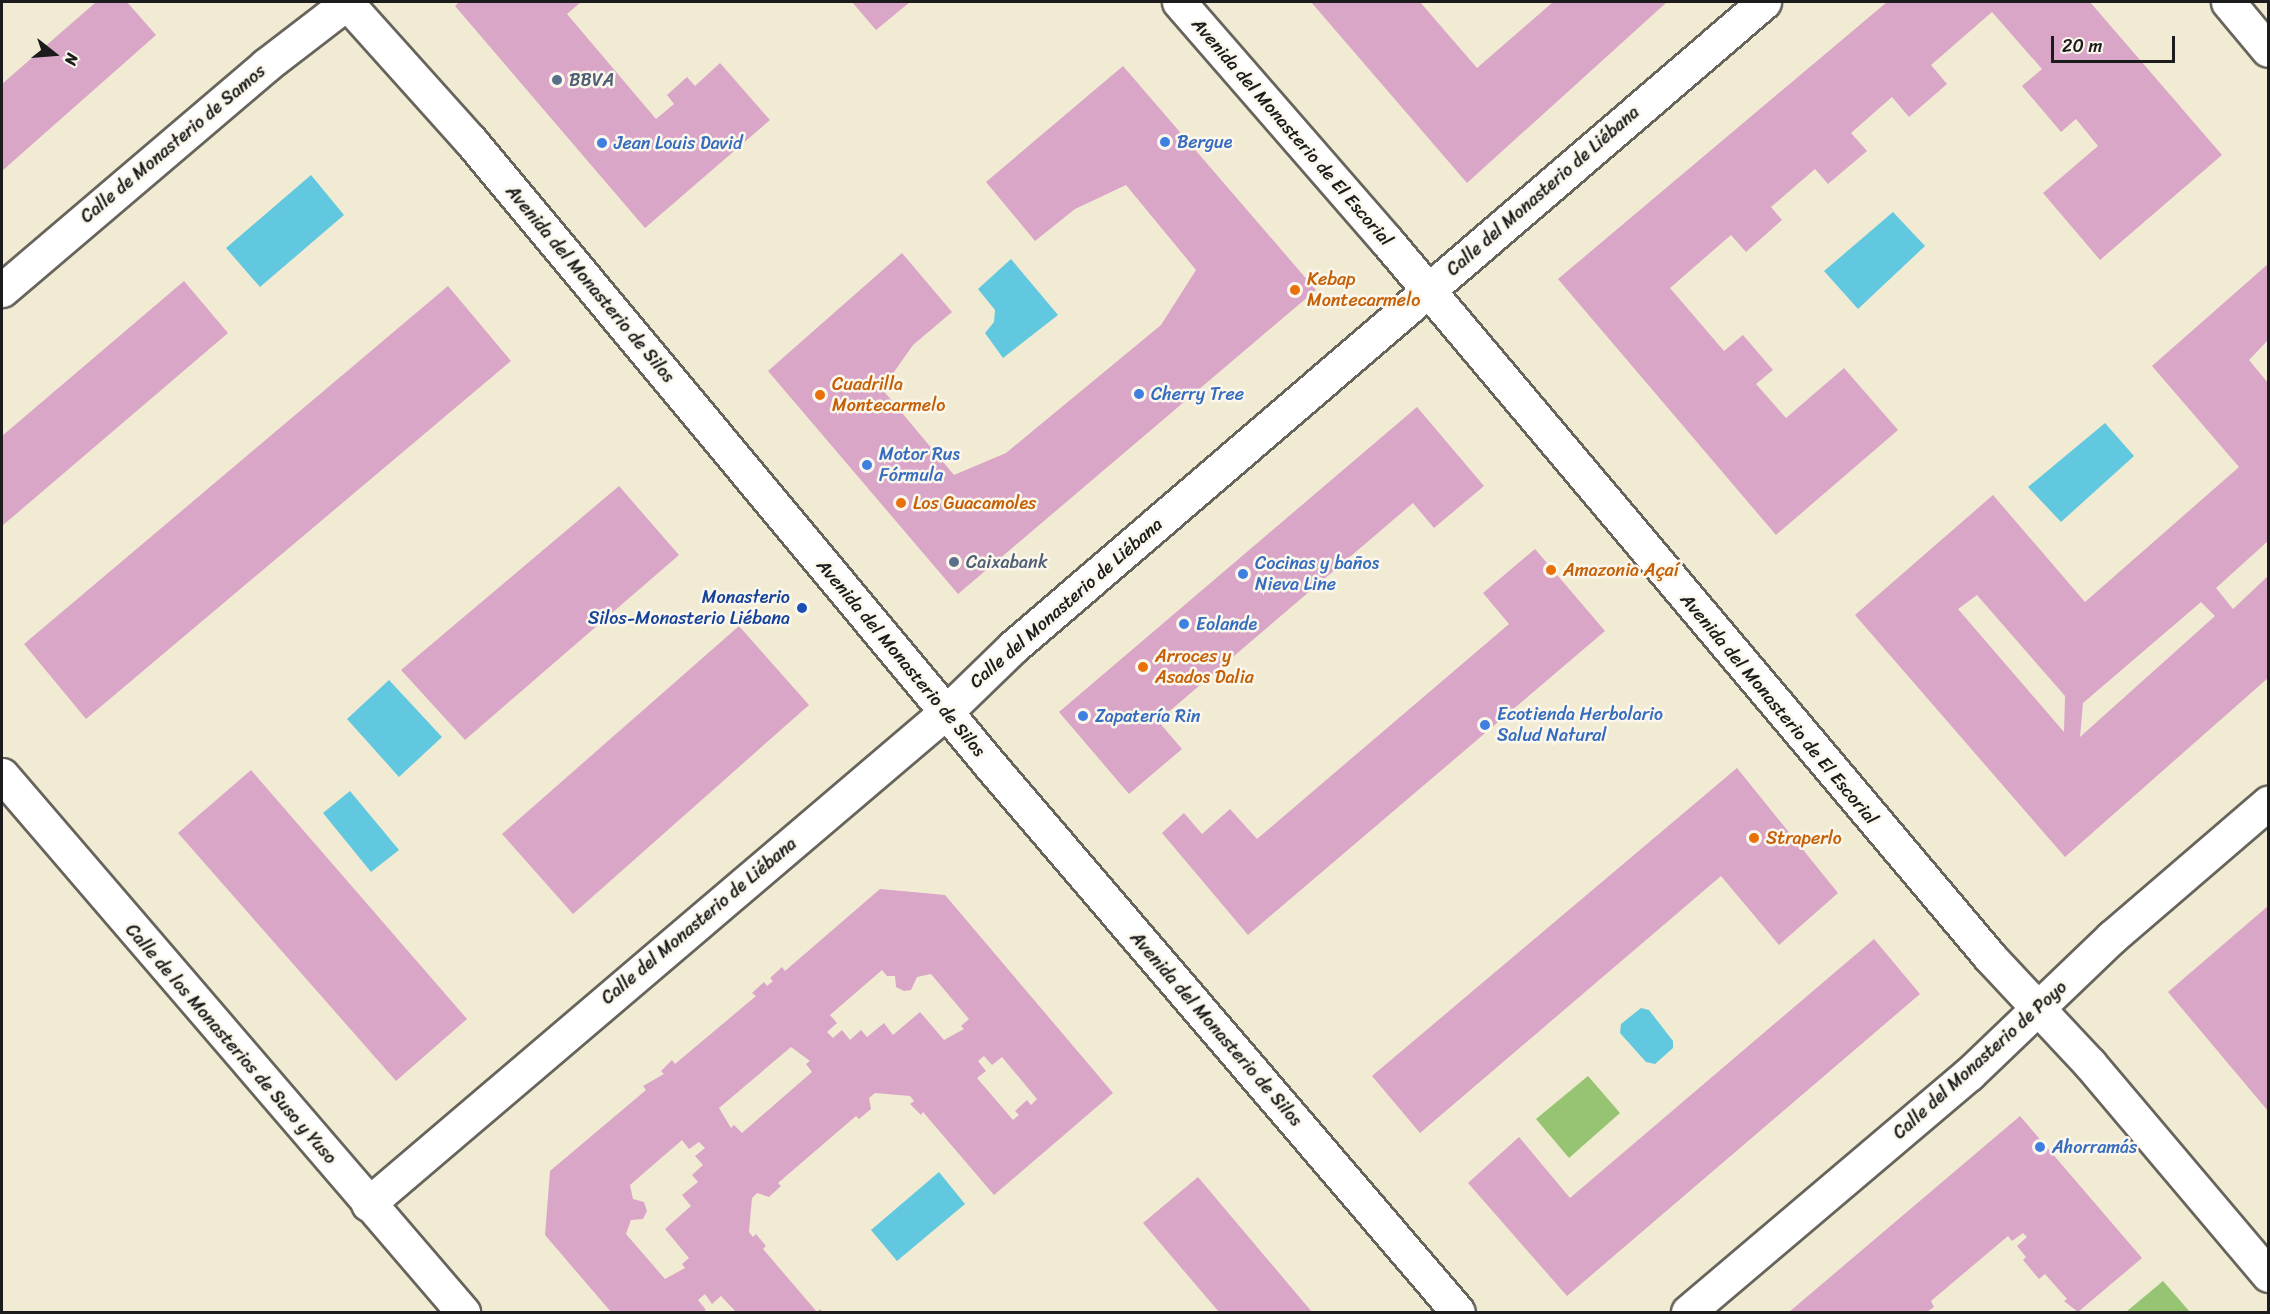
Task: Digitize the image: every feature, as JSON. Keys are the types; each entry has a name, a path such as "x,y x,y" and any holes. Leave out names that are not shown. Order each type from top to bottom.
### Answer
{"street":[{"name":"Calle de Monasterio de Samos","path":"2,290 266,65 347,2"},
{"name":"Avenida del Monasterio de Silos","path":"347,2 483,156 947,711 1458,1312"},
{"name":"Avenida del Monasterio de El Escorial","path":"1179,2 1428,289 1749,674 2038,1009 2090,1064 2268,1275"},
{"name":"Calle del Monasterio de Liébana","path":"368,1204 947,711 1013,647 1764,2"},
{"path":"2228,2 2268,50"},
{"name":"Calle de los Monasterios de Suso y Yuso","path":"2,775 463,1312"},
{"name":"Calle del Monasterio de Poyo","path":"1688,1312 1969,1074 2112,937 2268,804"}],"green space":[{"path":"1588,1076 1620,1113 1569,1158 1536,1119"},
{"path":"2163,1281 2190,1312 2126,1312"}],"water":[{"path":"311,175 344,215 260,287 226,248"},
{"path":"1893,212 1925,246 1858,309 1824,271"},
{"path":"1011,259 1058,315 1003,358 985,333 994,322 995,310 978,289"},
{"path":"2105,423 2134,456 2061,522 2028,487"},
{"path":"389,680 442,737 399,777 347,719"},
{"path":"350,791 399,850 371,872 323,813"},
{"path":"1641,1008 1649,1010 1673,1041 1673,1048 1655,1064 1646,1062 1620,1033 1621,1024"},
{"path":"939,1172 965,1204 897,1261 871,1230"}],"building":[{"path":"96,2 127,2 156,35 2,171 2,84"},
{"path":"459,2 581,2 567,14 656,119 674,104 667,95 687,77 695,86 720,63 770,120 645,228 455,6"},
{"path":"852,2 910,2 876,30"},
{"path":"1311,2 1420,2 1477,68 1553,2 1667,2 1467,183"},
{"path":"1887,2 2090,2 2222,155 2100,260 2043,193 2098,146 2076,119 2061,132 2022,86 2042,69 1992,12 1931,65 1947,84 1909,117 1892,97 1851,133 1867,151 1828,184 1815,169 1771,207 1782,220 1746,252 1731,235 1670,288 1724,351 1743,335 1773,370 1756,384 1786,418 1844,368 1898,430 1776,535 1558,279"},
{"path":"1123,66 1316,290 958,594 768,371 902,253 952,312 913,345 882,389 954,475 1006,453 1161,325 1196,270 1126,185 1075,209 1035,241 986,182"},
{"path":"2268,264 2268,340 2249,360 2268,383 2268,541 2216,588 2233,609 2268,576 2268,678 2065,857 1855,615 1993,495 2085,602 2239,467 2152,366","holes":["1977,595 2065,696 2064,732 1958,609","2201,602 2215,616 2080,737 2083,703"]},
{"path":"184,281 228,333 2,526 2,436"},
{"path":"448,286 511,361 86,719 24,644"},
{"path":"1417,407 1484,486 1434,528 1413,503 1158,721 1182,749 1129,794 1059,712"},
{"path":"619,486 679,555 465,740 401,670"},
{"path":"1535,549 1605,631 1248,935 1162,833 1184,813 1202,834 1230,809 1257,839 1509,624 1483,593"},
{"path":"739,626 809,705 573,914 502,834"},
{"path":"1737,768 1838,893 1779,945 1721,876 1420,1133 1372,1076"},
{"path":"251,770 467,1019 396,1081 178,833"},
{"path":"880,889 945,895 1113,1093 994,1195 923,1112 921,1115 910,1104 914,1101 910,1096 875,1093 869,1098 871,1109 859,1119 856,1116 778,1183 781,1186 769,1197 757,1193 752,1198 749,1232 753,1237 756,1234 766,1246 763,1249 817,1312 736,1312 721,1296 712,1304 705,1294 698,1300 706,1310 703,1312 611,1312 545,1235 550,1171 646,1090 643,1086 664,1074 661,1071 672,1060 675,1064 756,996 752,993 764,982 767,986 773,981 770,978 782,967 785,971","holes":["882,970 887,976 895,976 896,987 904,991 911,990 917,977 931,974 969,1019 961,1026 964,1029 944,1040 920,1012 893,1035 884,1023 867,1037 861,1030 850,1040 842,1030 833,1038 827,1032 837,1023 830,1015","791,1047 810,1061 806,1064 812,1072 742,1133 734,1125 731,1128 719,1108","984,1056 992,1065 1002,1057 1037,1099 1031,1105 1027,1100 1015,1111 1019,1115 1013,1120 977,1078 986,1071 978,1061","682,1140 689,1149 699,1142 705,1148 695,1156 703,1165 692,1175 698,1182 682,1195 691,1206 665,1229 689,1258 682,1264 685,1268 665,1279 626,1234 631,1220 643,1219 647,1211 644,1202 633,1199 630,1185"]},
{"path":"2268,906 2268,1111 2168,992"},
{"path":"1874,939 1920,994 1567,1296 1468,1183 1519,1137 1570,1198"},
{"path":"2020,1116 2142,1258 2078,1312 2064,1301 2067,1299 2045,1274 2039,1279 2023,1260 2026,1257 2017,1246 2027,1237 2023,1233 2012,1241 2008,1236 1931,1301 1934,1307 1927,1312 1789,1312"},
{"path":"1198,1177 1312,1312 1219,1312 1143,1223"}],"place":[{"name":"BBVA","path":"557,80"},
{"name":"Bergue","path":"1165,142"},
{"name":"Jean Louis David","path":"602,143"},
{"name":"Kebap Montecarmelo","path":"1295,290"},
{"name":"Cherry Tree","path":"1139,394"},
{"name":"Cuadrilla Montecarmelo","path":"820,395"},
{"name":"Motor Rus Fórmula","path":"867,465"},
{"name":"Los Guacamoles","path":"901,503"},
{"name":"Caixabank","path":"954,562"},
{"name":"Amazonia Açaí","path":"1551,570"},
{"name":"Cocinas y baños Nieva Line","path":"1243,574"},
{"name":"Monasterio Silos-Monasterio Liébana","path":"802,608"},
{"name":"Eolande","path":"1184,624"},
{"name":"Arroces y Asados Dalia","path":"1143,667"},
{"name":"Zapatería Rin","path":"1083,716"},
{"name":"Ecotienda Herbolario Salud Natural","path":"1485,725"},
{"name":"Straperlo","path":"1754,838"},
{"name":"Ahorramás","path":"2040,1147"}]}
